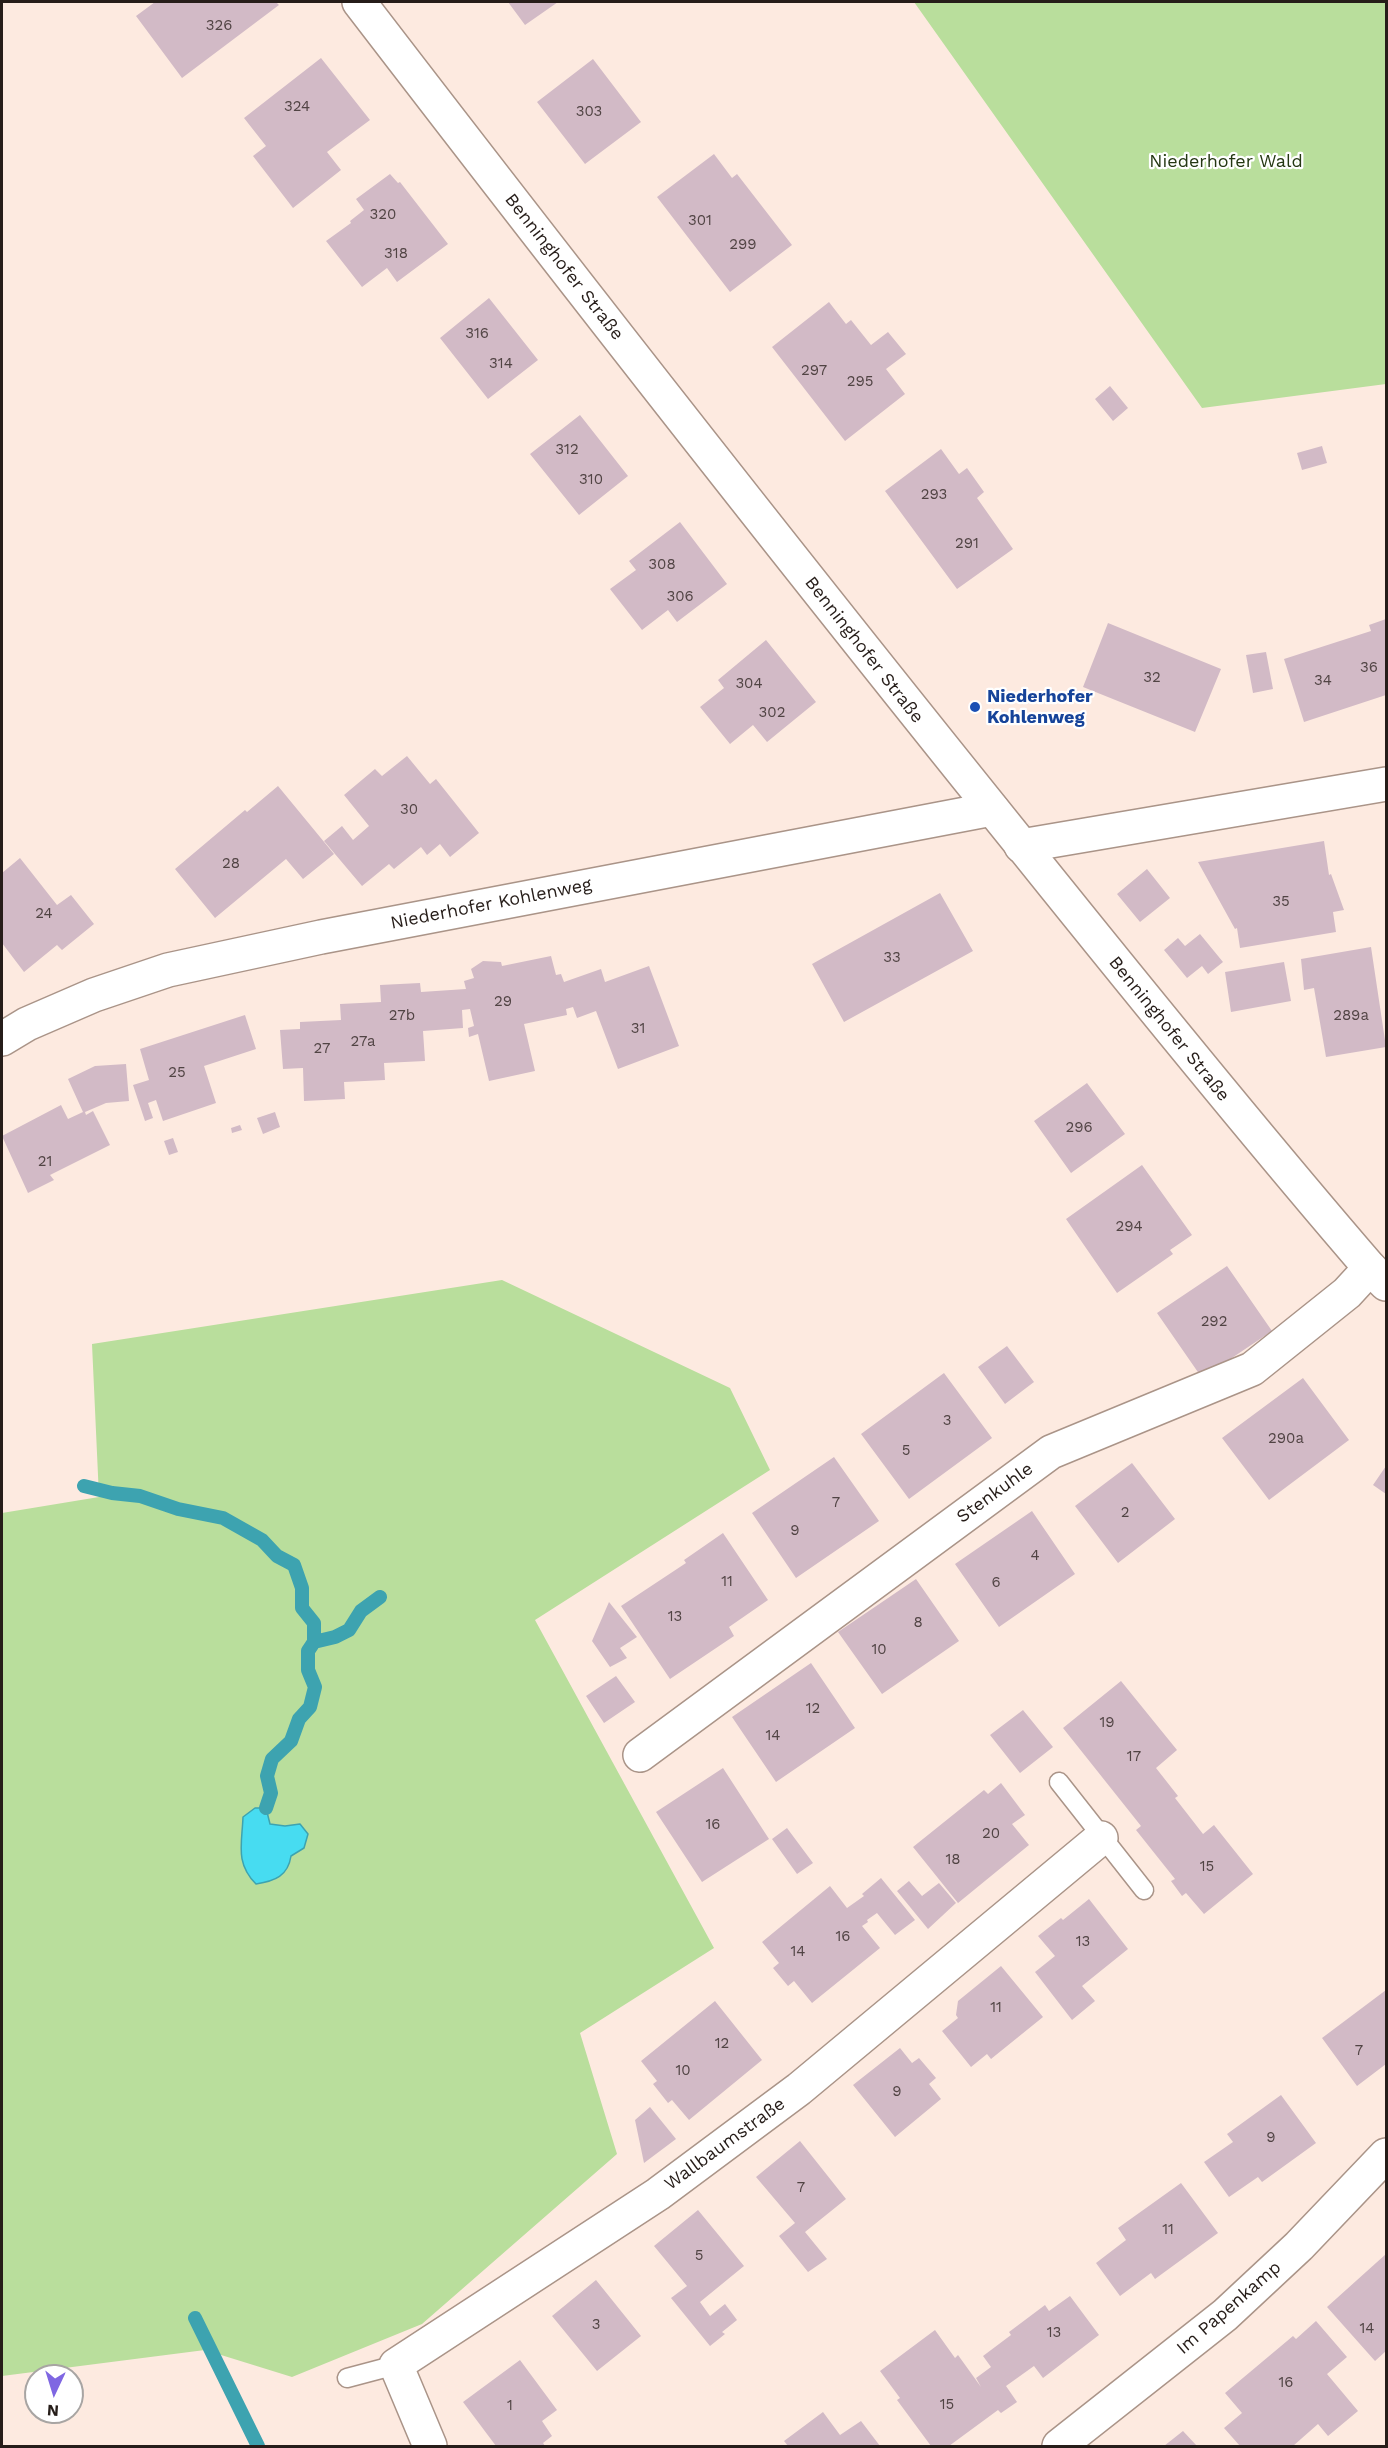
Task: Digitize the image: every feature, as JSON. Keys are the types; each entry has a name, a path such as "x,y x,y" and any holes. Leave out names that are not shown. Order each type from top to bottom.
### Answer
{"street":[{"name":"Benninghofer Straße","path":"359,2 652,381 1021,846 1262,1143 1378,1276"},
{"path":"1021,846 1386,784"},
{"name":"Niederhofer Kohlenweg","path":"2,1039 27,1024 94,995 168,970 344,932 992,809"},
{"name":"Stenkuhle","path":"639,1755 1051,1452 1252,1369 1347,1293 1378,1276"},
{"name":"Wallbaumstraße","path":"396,2365 658,2194 799,2089 1101,1838"},
{"name":"Im Papenkamp","path":"1059,2446 1225,2315 1299,2246 1386,2155"},
{"path":"396,2365 430,2446"}],"lane":[{"path":"1059,1782 1144,1890"},
{"path":"347,2378 396,2365"}],"green space":[{"name":"Niederhofer Wald","path":"914,2 1386,2 1386,384 1202,408"},
{"path":"502,1280 730,1388 770,1470 535,1620 714,1948 580,2033 617,2154 422,2324 292,2377 205,2350 84,2365 24,2364 24,2373 2,2376 2,1513 99,1497 92,1344"}],"water":[{"path":"255,1808 266,1808 270,1824 285,1826 300,1824 308,1834 304,1848 291,1856 284,1873 275,1879 256,1884 245,1868 241,1853 243,1817"}],"building":[{"path":"155,2 276,2 279,5 182,78 136,16"},
{"path":"508,2 558,2 525,25"},
{"path":"321,58 370,120 327,152 341,170 293,208 253,156 266,146 244,118"},
{"path":"593,59 641,122 585,164 537,102"},
{"path":"714,154 732,178 737,174 792,245 730,292 657,197"},
{"path":"390,174 398,183 400,182 448,244 397,282 387,268 362,287 326,241 351,223 350,221 364,210 356,199"},
{"path":"489,298 538,360 488,399 440,338"},
{"path":"829,302 846,324 851,320 871,345 888,332 906,354 886,369 905,394 845,441 772,347"},
{"path":"1110,386 1128,408 1113,421 1095,399"},
{"path":"580,415 628,476 579,515 530,454"},
{"path":"1322,446 1327,463 1302,470 1297,453"},
{"path":"941,449 959,474 967,468 984,492 977,498 1013,549 957,589 885,491"},
{"path":"680,522 727,584 677,622 668,610 642,630 610,589 636,570 629,561"},
{"path":"1386,619 1386,695 1304,722 1284,659 1371,631 1369,625"},
{"path":"1108,623 1221,669 1195,732 1083,687"},
{"path":"766,640 816,702 767,742 753,725 730,744 700,707 724,688 718,680"},
{"path":"1266,652 1273,689 1253,693 1246,655"},
{"path":"407,756 430,784 436,779 479,833 450,857 440,844 427,855 421,847 394,869 389,864 362,886 324,841 342,826 353,840 369,826 344,795 375,769 382,776"},
{"path":"278,786 334,854 303,879 286,859 215,918 175,869 245,810 247,812"},
{"path":"1324,841 1329,875 1331,874 1344,910 1333,912 1336,932 1240,948 1237,928 1235,929 1198,862"},
{"path":"20,858 57,905 71,895 94,924 62,950 57,945 24,972 2,943 2,873"},
{"path":"1147,869 1170,898 1140,922 1117,894"},
{"path":"940,893 973,951 844,1022 812,964"},
{"path":"1200,934 1223,962 1208,974 1202,966 1187,978 1164,950 1178,938 1185,946"},
{"path":"1371,947 1386,1047 1326,1057 1314,988 1304,990 1301,959"},
{"path":"551,956 556,975 561,974 564,982 601,969 605,982 649,966 679,1046 618,1069 596,1011 577,1018 573,1007 566,1009 567,1015 524,1024 535,1071 489,1081 478,1034 469,1037 468,1028 474,1026 470,1009 462,1010 463,1028 423,1031 425,1061 384,1063 385,1080 344,1082 345,1099 304,1101 303,1068 283,1069 280,1030 300,1029 300,1022 341,1020 340,1004 381,1002 380,985 420,983 421,992 466,989 464,981 474,978 471,969 483,961 501,962 502,966"},
{"path":"1284,962 1291,1001 1231,1012 1225,972"},
{"path":"245,1015 256,1049 204,1066 216,1103 163,1121 156,1100 148,1103 153,1118 145,1121 133,1085 149,1080 140,1049"},
{"path":"126,1064 129,1101 106,1103 85,1112 86,1115 93,1111 110,1145 50,1175 54,1180 28,1193 2,1136 61,1105 68,1119 83,1112 68,1079 95,1066"},
{"path":"1087,1083 1125,1134 1071,1173 1034,1121"},
{"path":"275,1112 280,1127 263,1134 257,1118"},
{"path":"240,1125 242,1130 232,1133 231,1128"},
{"path":"173,1138 178,1152 169,1155 164,1141"},
{"path":"1142,1165 1192,1235 1170,1250 1173,1254 1117,1293 1066,1219"},
{"path":"1227,1266 1272,1331 1202,1378 1157,1313"},
{"path":"1007,1346 1034,1382 1005,1404 978,1367"},
{"path":"944,1373 992,1438 909,1499 861,1434"},
{"path":"1303,1378 1349,1440 1269,1500 1222,1438"},
{"path":"834,1457 879,1521 796,1578 752,1513"},
{"path":"1132,1463 1175,1519 1118,1563 1075,1506"},
{"path":"1386,1466 1386,1494 1373,1485"},
{"path":"1032,1511 1075,1574 999,1627 955,1564"},
{"path":"723,1533 768,1600 729,1627 734,1636 670,1679 621,1606 686,1563 684,1560"},
{"path":"916,1579 959,1641 882,1694 838,1632"},
{"path":"609,1602 637,1637 620,1648 627,1658 610,1667 592,1641"},
{"path":"811,1663 855,1728 776,1782 732,1717"},
{"path":"616,1676 635,1702 604,1723 586,1696"},
{"path":"1121,1681 1177,1750 1156,1768 1178,1796 1175,1798 1203,1834 1214,1825 1253,1874 1204,1914 1186,1893 1182,1896 1171,1881 1175,1879 1136,1830 1141,1826 1063,1728"},
{"path":"1023,1710 1053,1747 1020,1773 990,1735"},
{"path":"723,1768 769,1839 702,1882 656,1812"},
{"path":"1001,1783 1025,1815 1012,1824 1029,1845 958,1903 913,1847 984,1790 988,1794"},
{"path":"787,1828 813,1863 797,1874 772,1839"},
{"path":"881,1878 915,1920 895,1935 877,1913 867,1920 868,1922 862,1926 880,1948 812,2003 794,1981 788,1986 773,1968 779,1963 762,1942 830,1886 847,1908 864,1896 862,1894"},
{"path":"909,1881 922,1896 939,1883 956,1903 928,1929 897,1891"},
{"path":"1089,1899 1128,1949 1082,1986 1095,2001 1072,2020 1035,1972 1055,1956 1038,1936"},
{"path":"1001,1966 1043,2017 991,2059 987,2054 971,2067 942,2031 958,2018 956,2015 958,2001"},
{"path":"1386,1990 1386,2064 1357,2086 1322,2038"},
{"path":"715,2001 762,2060 689,2120 672,2100 668,2103 653,2084 657,2081 641,2061"},
{"path":"900,2048 912,2063 919,2058 936,2078 929,2084 941,2099 895,2137 853,2085"},
{"path":"1281,2095 1316,2143 1262,2182 1258,2177 1229,2197 1204,2162 1233,2142 1227,2134"},
{"path":"650,2107 676,2139 644,2163 635,2120"},
{"path":"800,2141 846,2199 805,2232 827,2259 808,2272 779,2236 795,2223 756,2177"},
{"path":"1181,2183 1218,2233 1155,2279 1151,2273 1120,2296 1096,2263 1126,2240 1118,2228"},
{"path":"698,2210 744,2266 700,2302 710,2316 725,2304 737,2320 710,2346 671,2298 687,2286 654,2246"},
{"path":"1386,2254 1386,2351 1375,2361 1327,2307"},
{"path":"596,2280 641,2336 597,2371 552,2316"},
{"path":"1070,2296 1099,2335 1043,2378 1034,2366 1006,2386 1017,2402 1001,2413 998,2410 949,2446 931,2446 897,2400 900,2398 880,2371 935,2330 955,2358 958,2355 981,2387 976,2378 991,2367 983,2356 1011,2335 1009,2332 1045,2305 1049,2311"},
{"path":"1316,2321 1347,2357 1327,2374 1358,2411 1328,2436 1318,2424 1293,2446 1240,2446 1224,2428 1242,2413 1225,2393 1293,2336 1296,2339"},
{"path":"520,2360 557,2410 542,2421 552,2436 543,2443 545,2446 496,2446 463,2402"},
{"path":"823,2412 840,2435 861,2421 880,2446 788,2446 784,2441"},
{"path":"1183,2431 1197,2446 1164,2446"}],"waterway":[{"path":"84,1486 112,1493 140,1496 178,1509 223,1518 262,1540 277,1556 294,1565 302,1588 302,1608 314,1623 314,1642 308,1651 308,1670 315,1687 310,1707 299,1719 291,1741 272,1759 267,1776 271,1793 266,1808"},
{"path":"314,1642 335,1637 349,1630 361,1611 380,1597"},
{"path":"195,2318 258,2446"}],"place":[{"name":"Niederhofer Kohlenweg","path":"975,707"}]}
